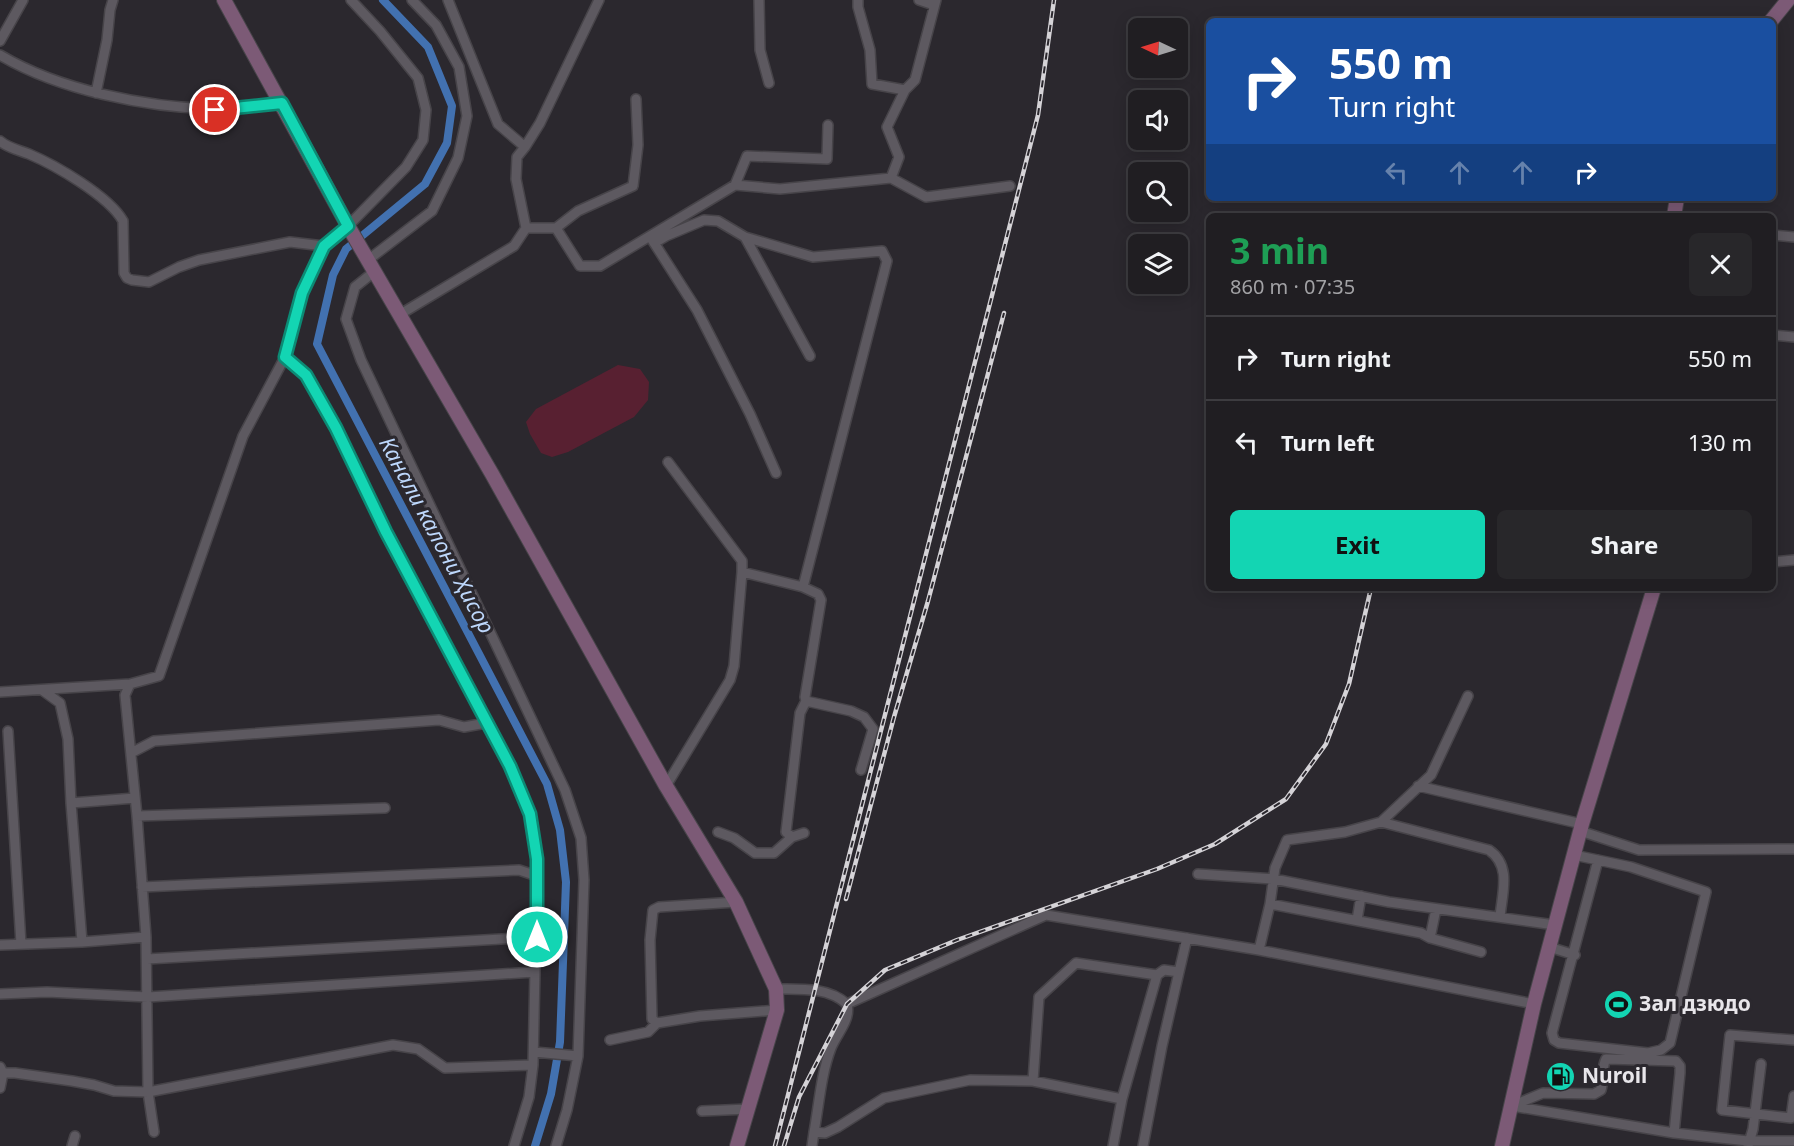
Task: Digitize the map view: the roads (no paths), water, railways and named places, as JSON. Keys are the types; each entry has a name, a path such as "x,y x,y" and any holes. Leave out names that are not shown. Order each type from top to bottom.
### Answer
{"main road":[{"path":"224,0 348,226 492,474 666,786 736,902 776,989 777,1010 736,1146"},
{"path":"1774,18 1788,0"},
{"path":"1502,1146 1534,1004 1581,828 1653,591"}],"street":[{"path":"0,41 23,0"},
{"path":"96,93 113,0"},
{"path":"0,692 130,684 159,676 243,436 285,357 302,293 324,246 348,226 406,167 423,140 426,110 418,78 351,0"},
{"path":"412,0 436,25 459,67 467,116 458,158 432,211 372,266 355,287 346,319 361,360 565,790 581,838 585,880 575,1056 567,1110 556,1146"},
{"path":"448,0 498,124 525,147"},
{"path":"399,315 514,246 526,228 516,179 517,157 540,123 598,0"},
{"path":"759,0 760,50 770,82"},
{"path":"858,0 870,50 872,84 905,90"},
{"path":"891,178 898,157 887,127 905,90 915,80 935,2 919,0"},
{"path":"0,55 19,66 96,93 153,103 215,110 282,103"},
{"path":"526,228 556,228 578,211 633,186 638,145 636,99"},
{"path":"556,228 580,266 600,266 652,240 735,185 747,156 827,159 828,124"},
{"path":"0,141 70,176 102,199 119,215 123,221 124,273 132,280 149,282 179,267 200,260 290,242 324,246"},
{"path":"735,185 780,189 891,178 926,197 1010,186"},
{"path":"652,240 704,220 718,221 745,237 813,257 882,251 887,261 803,587"},
{"path":"1776,235 1794,237"},
{"path":"745,237 810,356"},
{"path":"652,240 697,310 750,414 776,472"},
{"path":"1776,335 1794,337"},
{"path":"285,357 306,375 336,428 386,532 510,766 530,814 537,859 537,937 534,972 537,1052 529,1097 514,1146"},
{"path":"666,786 730,680 734,666 742,573 742,561 668,462"},
{"path":"1776,562 1794,560"},
{"path":"742,573 803,587 818,594 821,600 806,701 800,712 786,832 792,837"},
{"path":"130,684 125,695 146,937 148,1092 154,1132"},
{"path":"42,690 60,703 68,739 82,942"},
{"path":"1259,950 1270,904 1275,868 1287,840 1345,832 1381,822 1431,775 1468,696"},
{"path":"806,701 851,711 864,717 873,729 861,770"},
{"path":"131,753 154,741 439,720 464,727 486,723"},
{"path":"8,731 21,944"},
{"path":"1418,786 1581,828 1639,850 1794,849"},
{"path":"71,803 135,798"},
{"path":"137,816 384,808"},
{"path":"1381,822 1489,850 1499,857 1504,870 1500,917"},
{"path":"718,832 734,838 755,853 774,853 792,837 804,833"},
{"path":"1574,855 1598,860 1631,867 1706,892 1670,1043 1661,1050 1648,1053 1559,1043 1554,1040 1552,1034 1575,955 1598,860"},
{"path":"142,887 519,870 537,876"},
{"path":"1198,874 1274,879 1436,909 1555,925"},
{"path":"1357,920 1361,896"},
{"path":"657,1023 651,1019 650,940 653,910 659,907 736,902"},
{"path":"1270,904 1421,933 1430,938 1481,951"},
{"path":"1430,938 1436,909"},
{"path":"847,1004 1046,915 1259,950 1534,1004"},
{"path":"0,945 146,937"},
{"path":"147,959 537,937"},
{"path":"1143,1146 1162,1046 1187,938"},
{"path":"1549,947 1575,955"},
{"path":"1034,1081 1039,997 1076,963 1157,975"},
{"path":"1113,1146 1122,1099 1157,975 1164,970 1179,972"},
{"path":"0,993 47,992 148,997 534,972"},
{"path":"776,989 814,989 840,998 847,1004 849,1012 831,1048 825,1068 813,1146"},
{"path":"610,1040 648,1032 657,1023 700,1016 777,1010"},
{"path":"1794,1040 1730,1035 1722,1110 1791,1118 1794,1096"},
{"path":"0,1088 2,1070 94,1085 114,1091 148,1092 393,1044 418,1049 445,1068 533,1065"},
{"path":"537,1052 575,1056"},
{"path":"1512,1106 1543,1093 1594,1094 1601,1090 1604,1083 1603,1064 1606,1059 1676,1061 1680,1066 1680,1073 1674,1133"},
{"path":"1748,1144 1753,1129 1761,1064"},
{"path":"814,1132 825,1133 838,1127 884,1098 970,1080 1034,1081 1122,1099"},
{"path":"1512,1106 1748,1144 1794,1141"},
{"path":"702,1112 748,1108"}],"waterway":[{"name":"Канали калони Ҳисор","path":"383,0 428,47 452,106 447,143 425,184 346,249 333,275 317,344 547,784 560,830 566,882 560,1042 551,1094 535,1146"}],"railway":[{"path":"775,1146 1038,115 1054,0"},
{"path":"846,899 1004,313"},
{"path":"784,1146 799,1097 847,1004 885,970 957,940 1157,869 1215,844 1286,799 1326,744 1349,684 1370,591"}],"place":[{"name":"Зал дзюдо","path":"1618,1004"},
{"name":"Nuroil","path":"1561,1076"}]}
